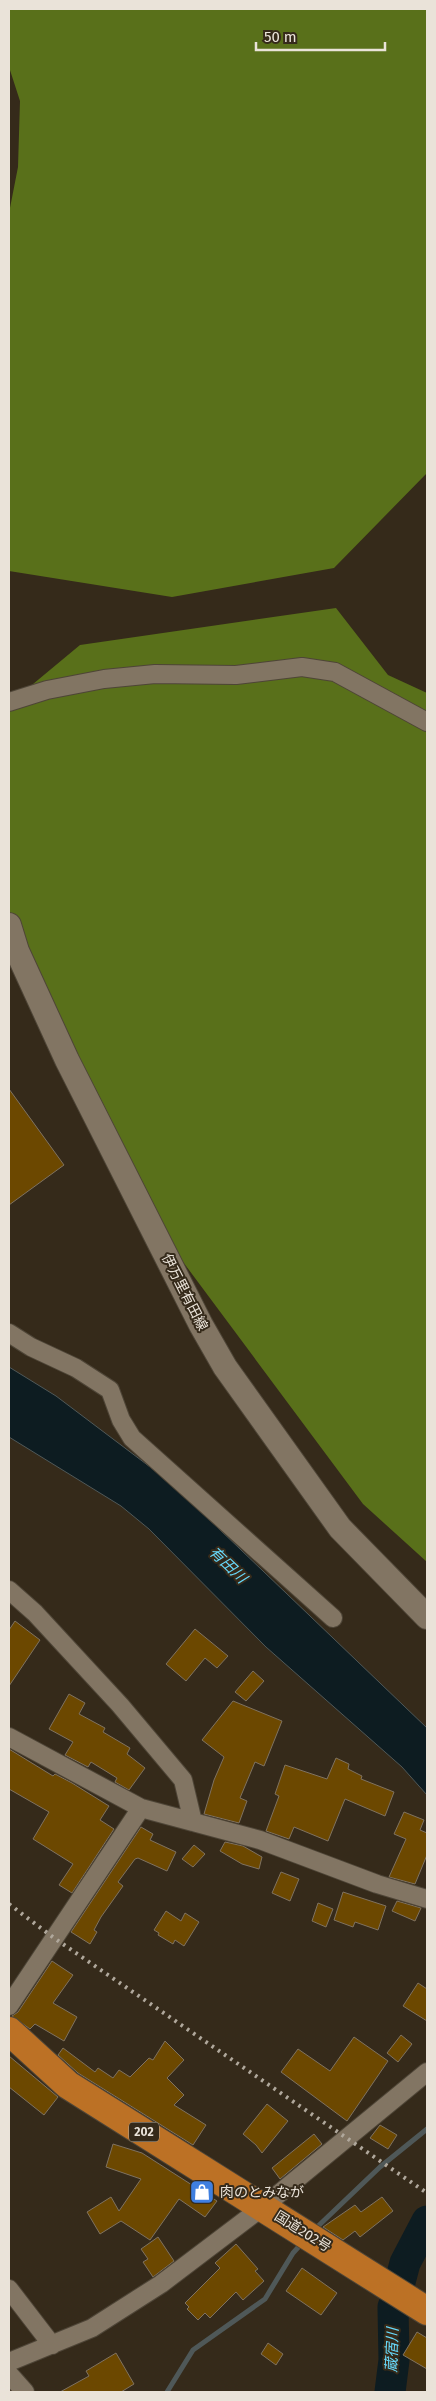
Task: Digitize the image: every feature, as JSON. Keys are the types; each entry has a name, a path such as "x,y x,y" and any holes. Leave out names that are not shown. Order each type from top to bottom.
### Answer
{"highway":[{"name":"国道202号","path":"9,2031 68,2084 288,2221 427,2311"}],"main road":[{"name":"伊万里有田線","path":"9,925 17,951 67,1060 201,1325 225,1367 340,1528 427,1617"}],"street":[{"path":"9,702 47,690 104,679 156,674 236,675 302,666 335,672 427,722"},
{"path":"9,1333 31,1347 76,1368 110,1390 121,1420 132,1438 333,1618"},
{"path":"9,1590 35,1613 120,1705 183,1780 194,1822"},
{"path":"9,1737 141,1808 260,1840 377,1884 427,1899"},
{"path":"9,2006 141,1808"},
{"path":"9,2362 92,2328 145,2294 264,2206 427,2072"},
{"path":"9,2289 52,2345"},
{"path":"9,2374 25,2392"}],"green space":[{"path":"9,9 427,9 427,473 334,568 172,597 9,571 9,213 18,167 20,101 9,67"},
{"path":"336,608 388,675 427,693 427,1562 363,1504 163,1235 9,962 9,704 80,645"}],"water":[{"name":"有田川","path":"9,1367 56,1396 170,1482 427,1728 427,1795 402,1767 266,1647 149,1529 121,1506 9,1437"}],"building":[{"path":"9,1089 64,1165 9,1205"},
{"path":"15,1621 40,1640 9,1686 9,1630"},
{"path":"195,1629 228,1656 217,1668 205,1658 186,1681 166,1664"},
{"path":"253,1671 264,1681 246,1701 235,1692"},
{"path":"69,1694 85,1703 79,1714 105,1728 103,1732 130,1748 127,1754 145,1768 129,1790 115,1782 117,1778 91,1762 88,1767 65,1755 73,1742 49,1729"},
{"path":"233,1701 282,1721 264,1766 255,1762 240,1798 247,1801 239,1823 204,1814 214,1780 224,1757 202,1740"},
{"path":"9,1749 53,1776 55,1774 72,1783 109,1806 100,1820 114,1829 72,1893 59,1885 73,1864 33,1839 49,1812 9,1789"},
{"path":"336,1758 349,1764 348,1769 362,1776 361,1779 394,1792 385,1816 345,1799 328,1841 294,1827 289,1839 266,1831 279,1796 275,1794 285,1765 327,1779"},
{"path":"404,1812 424,1820 420,1830 427,1833 427,1855 415,1884 389,1877 406,1839 394,1834"},
{"path":"141,1827 153,1834 150,1840 176,1852 167,1871 138,1858 135,1859 118,1882 123,1886 101,1917 94,1930 97,1932 90,1944 71,1932"},
{"path":"225,1842 243,1846 262,1857 259,1869 242,1864 220,1851"},
{"path":"194,1845 205,1854 193,1867 182,1859"},
{"path":"281,1872 299,1879 290,1901 272,1893"},
{"path":"343,1892 386,1906 378,1930 355,1922 353,1927 334,1920"},
{"path":"397,1901 421,1908 415,1921 392,1911"},
{"path":"318,1903 333,1909 326,1927 312,1921"},
{"path":"166,1911 181,1921 185,1913 199,1922 184,1946 175,1940 173,1944 158,1935 159,1933 154,1930"},
{"path":"52,1961 73,1975 53,2003 77,2017 64,2041 35,2024 30,2029 12,2016 18,2012"},
{"path":"418,1983 427,1989 427,2021 403,2006"},
{"path":"401,2035 412,2044 398,2062 387,2053"},
{"path":"354,2037 388,2061 347,2121 281,2072 298,2049 330,2071"},
{"path":"165,2041 184,2060 167,2078 184,2095 174,2105 206,2125 193,2145 78,2073 58,2055 63,2048 95,2072 98,2068 113,2078 119,2070 130,2077 149,2058 153,2060"},
{"path":"9,2056 58,2097 44,2115 9,2087"},
{"path":"267,2104 288,2121 262,2153 243,2134"},
{"path":"380,2125 397,2135 388,2149 370,2138"},
{"path":"314,2134 322,2144 280,2179 272,2168"},
{"path":"113,2144 142,2153 217,2201 205,2217 179,2199 150,2240 121,2221 100,2234 87,2212 111,2197 119,2211 141,2179 106,2167"},
{"path":"382,2197 393,2211 360,2237 355,2231 343,2240 323,2227 355,2205 361,2212"},
{"path":"158,2237 174,2261 153,2277 143,2262 148,2259 141,2249"},
{"path":"236,2244 258,2269 255,2271 264,2281 243,2300 236,2292 210,2318 205,2313 198,2320 187,2309 189,2307 185,2303 220,2268 215,2263"},
{"path":"302,2268 337,2293 321,2315 286,2291"},
{"path":"417,2332 427,2338 427,2369 403,2355"},
{"path":"268,2343 283,2354 276,2365 261,2354"},
{"path":"116,2353 134,2384 121,2392 60,2392 89,2376 86,2371"}],"waterway":[{"path":"314,2230 380,2167 427,2129"},
{"name":"蔵宿川","path":"400,2282 405,2263 427,2221"},
{"path":"167,2392 193,2350 265,2299 293,2253 303,2242"},
{"name":"蔵宿川","path":"390,2392 394,2360 393,2307"}],"railway":[{"path":"9,1904 54,1938 427,2193"}],"place":[{"name":"肉のとみなが","path":"202,2192"}]}
